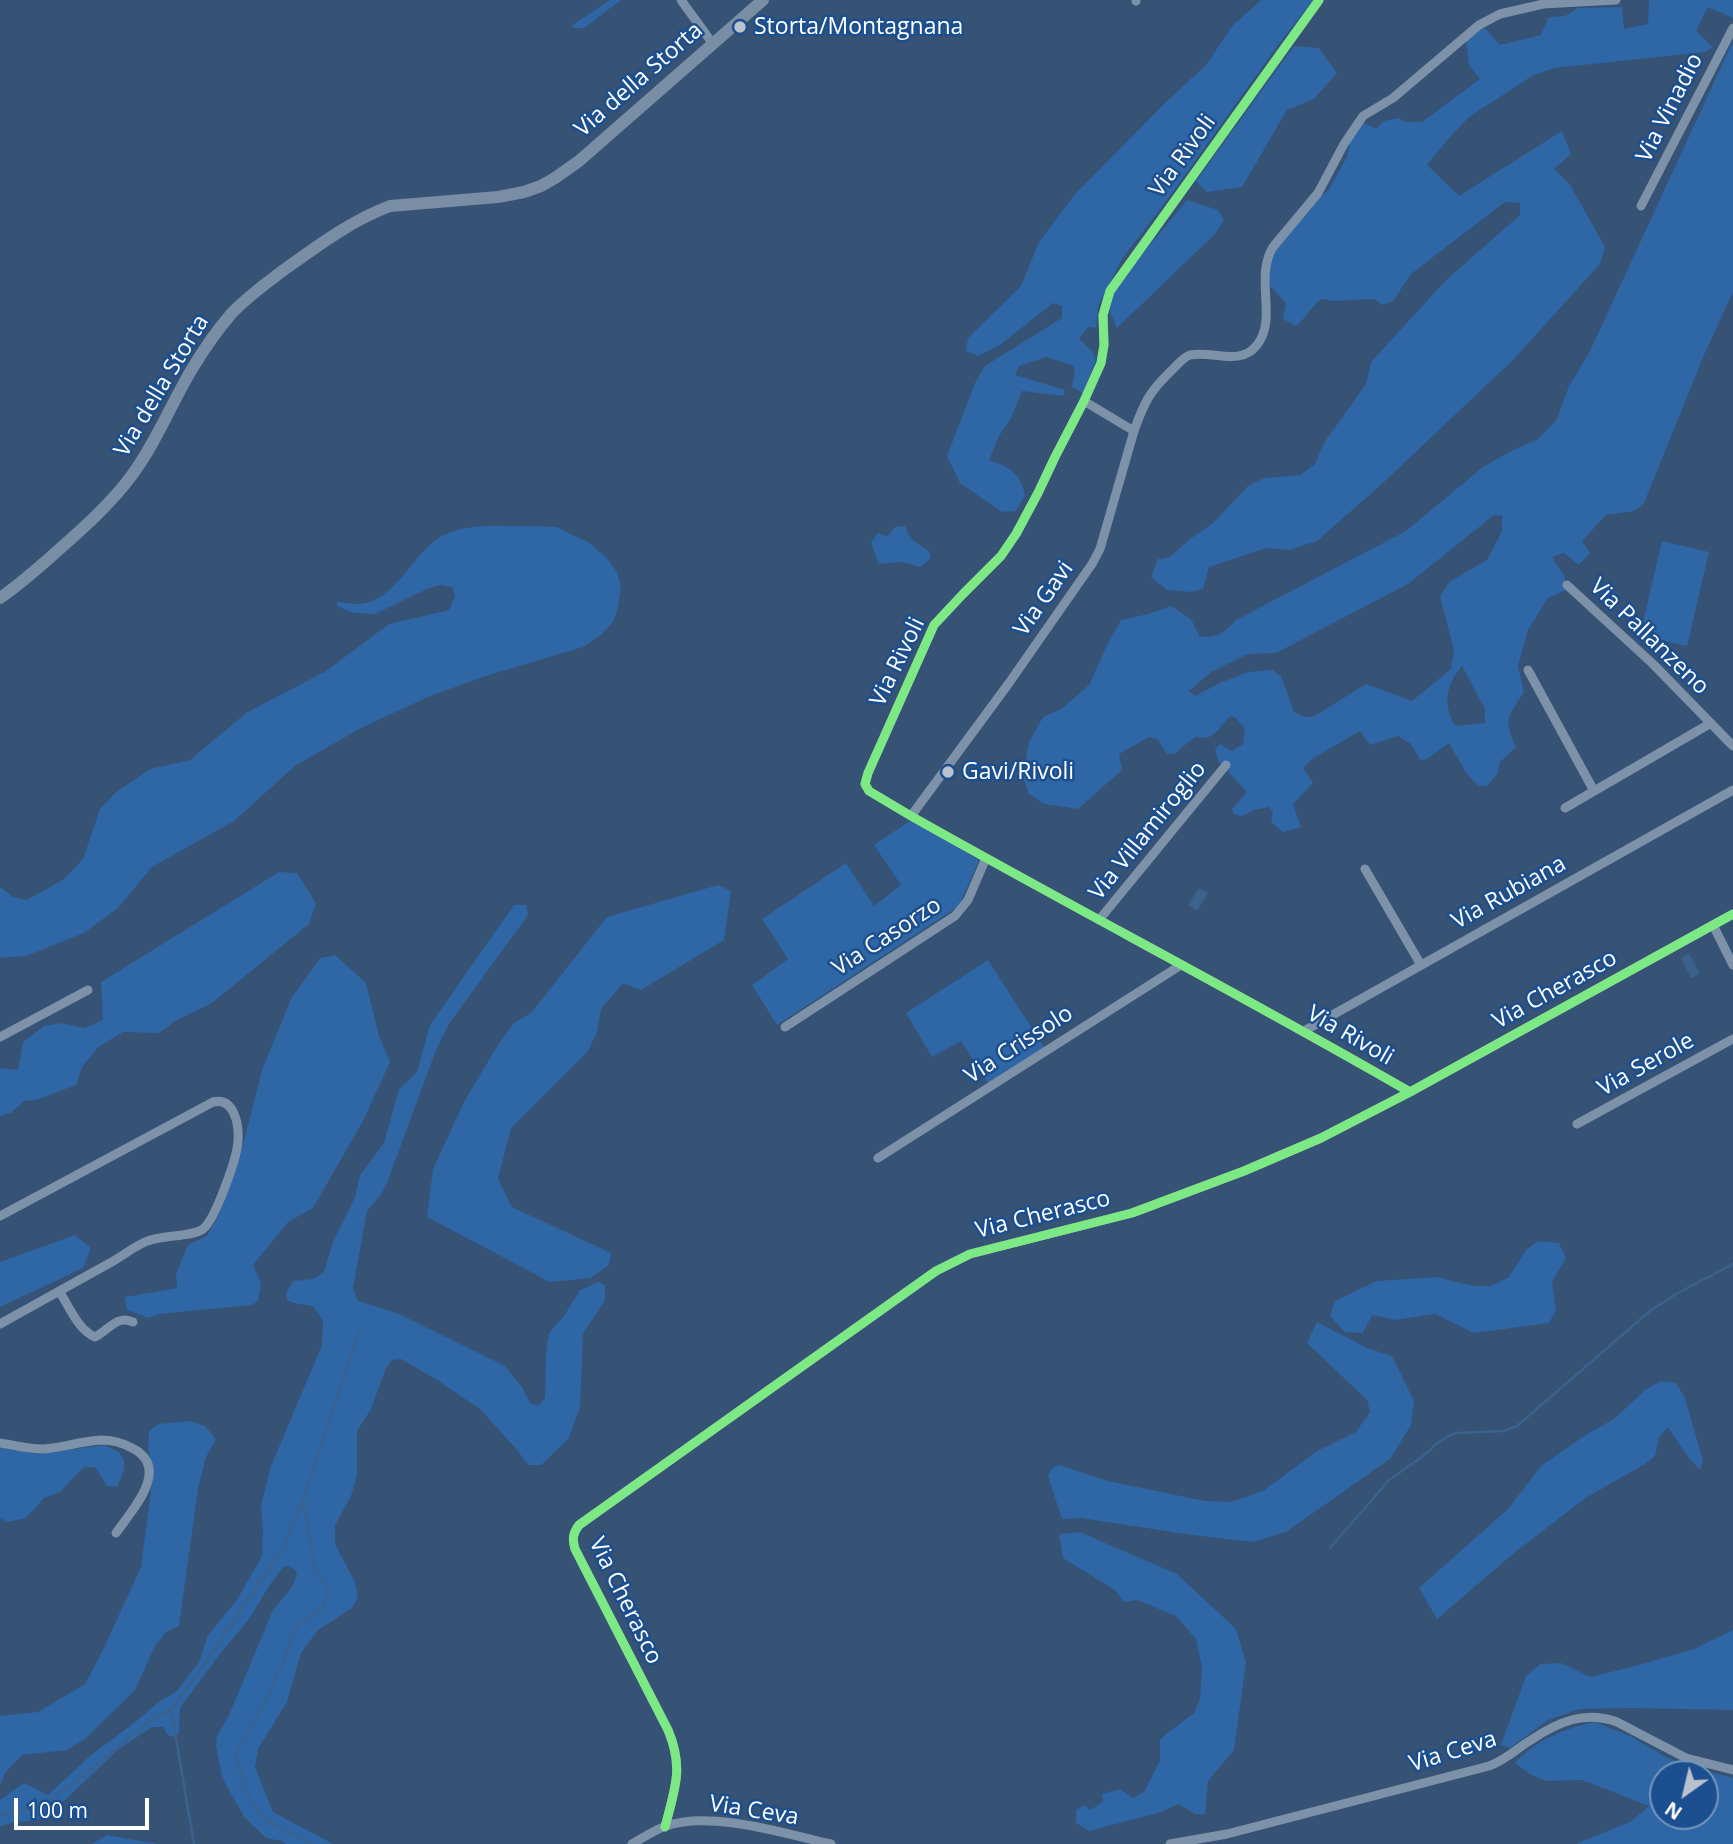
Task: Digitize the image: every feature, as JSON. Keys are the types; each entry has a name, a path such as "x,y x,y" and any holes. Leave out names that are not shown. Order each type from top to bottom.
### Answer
{"main road":[{"name":"Via della Storta","path":"0,598 82,530 130,478 157,438 204,349 250,295 359,219 390,206 498,197 524,192 555,178 579,161 763,0"}],"street":[{"path":"681,0 713,44"},
{"name":"Via Rivoli","path":"1319,0 1115,282 1105,304 1103,353 1084,401 1008,546 934,625 865,784 869,791 911,816 1410,1092"},
{"name":"Via Gavi","path":"911,816 1009,683 1097,556 1134,431 1151,392 1184,358 1193,355 1240,356 1251,351 1262,338 1265,324 1264,272 1268,254 1318,193 1344,144 1363,116 1393,98 1456,43 1495,16 1543,4 1615,0"},
{"name":"Via Vinadio","path":"1641,206 1733,28"},
{"path":"1084,401 1134,431"},
{"name":"Via Pallanzeno","path":"1567,585 1630,641 1733,747"},
{"path":"1528,670 1594,791"},
{"path":"1565,808 1711,723"},
{"name":"Via Villamiroglio","path":"1099,920 1226,765"},
{"name":"Via Rubiana","path":"1304,1031 1733,790"},
{"name":"Via Casorzo","path":"785,1027 954,916 968,900 986,858"},
{"path":"1365,869 1422,964"},
{"name":"Via Cherasco","path":"664,1826 677,1772 674,1746 575,1549 573,1537 579,1525 936,1270 970,1254 1132,1213 1244,1171 1321,1138 1733,914"},
{"path":"1713,925 1733,965"},
{"name":"Via Crissolo","path":"878,1158 1181,965"},
{"path":"0,1037 88,990"},
{"name":"Via Serole","path":"1577,1124 1733,1039"},
{"path":"0,1216 213,1102 222,1101 232,1109 237,1122 237,1148 217,1206 207,1225 197,1231 142,1243 0,1324"},
{"path":"60,1291 83,1329 90,1335 100,1335 122,1319 133,1322"},
{"path":"0,1443 43,1449 104,1440 139,1451 148,1462 148,1483 116,1533"},
{"name":"Via Ceva","path":"1170,1844 1227,1834 1489,1766 1501,1762 1541,1734 1582,1716 1605,1717 1685,1758 1733,1770"},
{"name":"Via Ceva","path":"632,1844 664,1826 691,1821 720,1822 831,1844"}],"shaded area":[{"path":"610,0 621,0 584,28 571,26"},
{"path":"1261,0 1313,0 1122,259 1098,306 1096,328 1088,327 1079,339 1092,351 1096,360 1083,393 1072,387 1075,369 1072,365 1046,357 1019,366 1015,375 1065,390 1064,396 1022,391 989,460 1002,465 1017,476 1025,496 1016,511 1002,512 960,483 947,456 975,383 985,366 1062,318 1062,306 1053,303 1000,345 978,356 966,351 968,338 1021,286 1039,242 1075,194 1206,65 1233,25"},
{"path":"1649,0 1733,0 1733,18 1708,7 1696,31 1713,47 1705,52 1554,68 1532,76 1469,117 1427,165 1459,196 1562,131 1571,154 1554,169 1569,183 1605,247 1600,264 1513,360 1383,483 1317,541 1289,550 1266,548 1209,567 1203,589 1191,592 1167,590 1151,577 1158,559 1170,557 1213,523 1248,486 1264,478 1300,475 1315,464 1324,443 1366,384 1371,362 1446,280 1520,215 1520,203 1505,202 1411,274 1393,301 1382,305 1374,299 1321,299 1296,326 1283,319 1286,303 1270,286 1268,274 1275,247 1317,198 1328,191 1347,157 1351,137 1362,122 1376,129 1384,121 1399,118 1405,122 1422,122 1480,79 1469,65 1466,40 1482,25 1500,45 1541,35 1549,17 1565,16 1578,8 1622,7 1624,29 1648,24"},
{"path":"1733,41 1733,292 1704,355 1644,503 1634,511 1606,515 1582,541 1590,553 1579,565 1564,553 1552,557 1565,577 1566,590 1548,598 1528,630 1518,666 1524,692 1509,718 1516,747 1500,762 1498,773 1487,786 1478,786 1467,774 1449,743 1427,759 1420,760 1411,744 1398,736 1370,745 1360,731 1312,759 1303,768 1313,783 1293,804 1301,827 1283,832 1271,822 1273,812 1269,807 1242,816 1234,814 1232,809 1247,792 1218,761 1215,749 1220,744 1232,751 1243,744 1245,729 1231,716 1213,735 1195,737 1174,754 1167,754 1158,740 1149,737 1119,754 1122,770 1078,809 1044,804 1028,793 1023,775 1029,742 1043,717 1061,709 1089,685 1121,620 1171,606 1191,619 1200,637 1212,637 1236,620 1406,531 1483,467 1538,439 1556,421 1569,386 1589,353","holes":["1494,515 1502,516 1502,531 1487,560 1449,582 1440,597 1454,650 1451,669 1412,701 1366,684 1313,717 1304,717 1294,712 1281,676 1273,670 1248,672 1195,696 1189,691 1211,672 1248,654 1276,653 1408,584","1462,666 1485,709 1485,723 1456,726 1449,711 1449,688"]},
{"path":"1294,46 1319,48 1337,73 1314,99 1287,110 1242,187 1207,192 1196,181"},
{"path":"1187,200 1218,210 1224,220 1215,234 1117,328 1110,312 1110,300 1120,281"},
{"path":"484,526 556,527 588,542 607,558 617,572 621,587 618,607 613,622 601,635 583,647 430,696 359,729 295,766 234,821 152,867 118,908 84,933 26,956 0,958 0,887 13,897 27,900 64,879 83,859 100,809 115,793 150,769 190,760 246,713 326,671 389,624 449,610 455,596 452,587 440,585 375,614 353,613 337,606 337,602 359,604 384,594 421,553 442,536 452,532"},
{"path":"905,526 911,539 929,551 931,558 920,567 902,562 879,564 871,543 878,533 887,537 895,527"},
{"path":"1662,541 1709,552 1687,646 1640,635"},
{"path":"911,820 979,860 959,906 777,1025 752,985 788,959 762,919 846,863 874,906 901,885 874,845"},
{"path":"279,872 297,873 316,903 309,924 212,1003 177,1020 159,1033 123,1032 98,1047 82,1067 76,1085 36,1100 24,1101 11,1113 0,1116 0,1068 18,1070 23,1042 44,1026 62,1023 84,1028 103,1020 101,982"},
{"path":"718,885 731,891 724,940 641,990 623,983 601,1009 597,1032 588,1051 511,1128 498,1179 512,1207 611,1253 609,1265 591,1278 550,1282 427,1217 433,1169 464,1102 514,1023 531,1013 607,917"},
{"path":"1199,888 1208,893 1197,911 1188,905"},
{"path":"514,905 526,905 528,915 449,1024 436,1050 387,1183 367,1211 353,1288 358,1301 397,1313 505,1366 522,1387 530,1403 538,1406 545,1398 549,1333 564,1316 580,1290 598,1282 605,1285 605,1300 583,1334 580,1407 569,1438 541,1465 528,1465 480,1409 401,1359 392,1360 386,1368 371,1409 357,1431 357,1476 351,1496 335,1525 335,1544 355,1582 358,1597 352,1608 317,1631 301,1653 287,1702 258,1749 255,1767 273,1812 333,1844 286,1844 266,1838 244,1817 222,1777 216,1746 217,1736 229,1715 273,1610 292,1587 297,1574 288,1566 283,1567 249,1619 180,1708 179,1733 171,1737 164,1727 152,1727 119,1749 45,1817 0,1827 0,1800 24,1783 48,1795 91,1755 156,1704 177,1691 199,1662 208,1635 237,1600 262,1556 261,1505 271,1466 322,1345 323,1321 313,1306 293,1303 287,1300 286,1294 293,1281 313,1279 324,1272 333,1242 355,1197 360,1175 384,1143 399,1089 417,1072 430,1025"},
{"path":"1689,953 1700,974 1691,978 1681,958"},
{"path":"335,955 366,983 379,1036 390,1062 363,1121 313,1208 288,1222 253,1265 261,1283 258,1301 252,1305 159,1314 149,1318 127,1310 125,1297 177,1288 176,1274 188,1245 207,1236 221,1210 244,1141 263,1067 292,997 320,958"},
{"path":"988,960 1044,1047 988,1083 961,1041 932,1057 906,1013"},
{"path":"75,1235 91,1248 83,1268 0,1307 0,1262"},
{"path":"1538,1241 1559,1243 1566,1258 1552,1282 1556,1310 1549,1323 1474,1333 1435,1314 1395,1320 1372,1315 1363,1333 1345,1332 1330,1316 1335,1301 1377,1281 1437,1277 1473,1286 1491,1286 1509,1277 1526,1250"},
{"path":"1317,1322 1367,1348 1392,1356 1414,1401 1411,1425 1390,1459 1286,1532 1253,1542 1081,1518 1062,1519 1048,1476 1053,1467 1059,1465 1108,1481 1205,1501 1231,1502 1263,1491 1317,1451 1356,1432 1370,1412 1367,1400 1307,1343"},
{"path":"1661,1381 1676,1383 1685,1398 1703,1461 1700,1470 1668,1427 1659,1437 1655,1456 1587,1497 1514,1553 1437,1619 1419,1588 1508,1509 1541,1466 1614,1419 1645,1390"},
{"path":"190,1421 205,1426 216,1439 206,1457 198,1489 179,1626 166,1632 155,1646 135,1690 85,1739 67,1750 22,1755 5,1773 0,1785 0,1716 38,1712 85,1684 141,1567 153,1475 148,1446 149,1431 159,1424"},
{"path":"104,1445 123,1458 124,1470 117,1487 107,1486 95,1467 84,1467 60,1492 44,1498 26,1518 8,1522 0,1518 0,1448 39,1454"},
{"path":"1080,1532 1177,1574 1236,1629 1246,1663 1234,1750 1208,1781 1205,1814 1195,1814 1179,1804 1161,1812 1089,1831 1076,1823 1076,1810 1085,1805 1090,1810 1103,1802 1102,1794 1120,1789 1133,1798 1144,1792 1160,1760 1160,1740 1194,1713 1200,1699 1202,1668 1196,1639 1176,1616 1137,1600 1124,1602 1115,1590 1063,1558 1059,1534"},
{"path":"1733,1630 1733,1710 1580,1709 1548,1720 1510,1748 1501,1745 1526,1676 1540,1664 1561,1663 1591,1677 1694,1649"},
{"path":"1595,1722 1630,1736 1673,1760 1649,1760 1649,1806 1582,1780 1546,1781 1515,1763 1532,1748 1562,1732"},
{"path":"1719,1774 1733,1778 1733,1844 1576,1844 1630,1822 1649,1806 1649,1830 1719,1830"},
{"path":"107,1835 158,1844 92,1844"}],"waterway":[{"path":"1330,1548 1389,1480 1440,1441 1455,1433 1504,1431 1517,1426 1650,1311 1733,1264"},
{"path":"0,1815 44,1804 149,1722 171,1709 283,1548 303,1501 359,1331"},
{"path":"303,1502 315,1569 328,1589 324,1607 297,1626 269,1695 235,1755 246,1791 262,1818 313,1844"},
{"path":"171,1709 194,1844"}],"cycle path":[{"path":"1319,0 1110,291 1103,315 1104,345 1101,363 1084,401 1016,534 1001,556 934,625 865,784 869,791 911,816 1410,1092"},
{"path":"665,1827 676,1778 673,1743 575,1549 574,1536 579,1525 936,1271 970,1254 1132,1213 1244,1171 1321,1138 1733,914"}],"place":[{"name":"Storta/Montagnana","path":"740,27"},
{"name":"Gavi/Rivoli","path":"948,772"}]}
